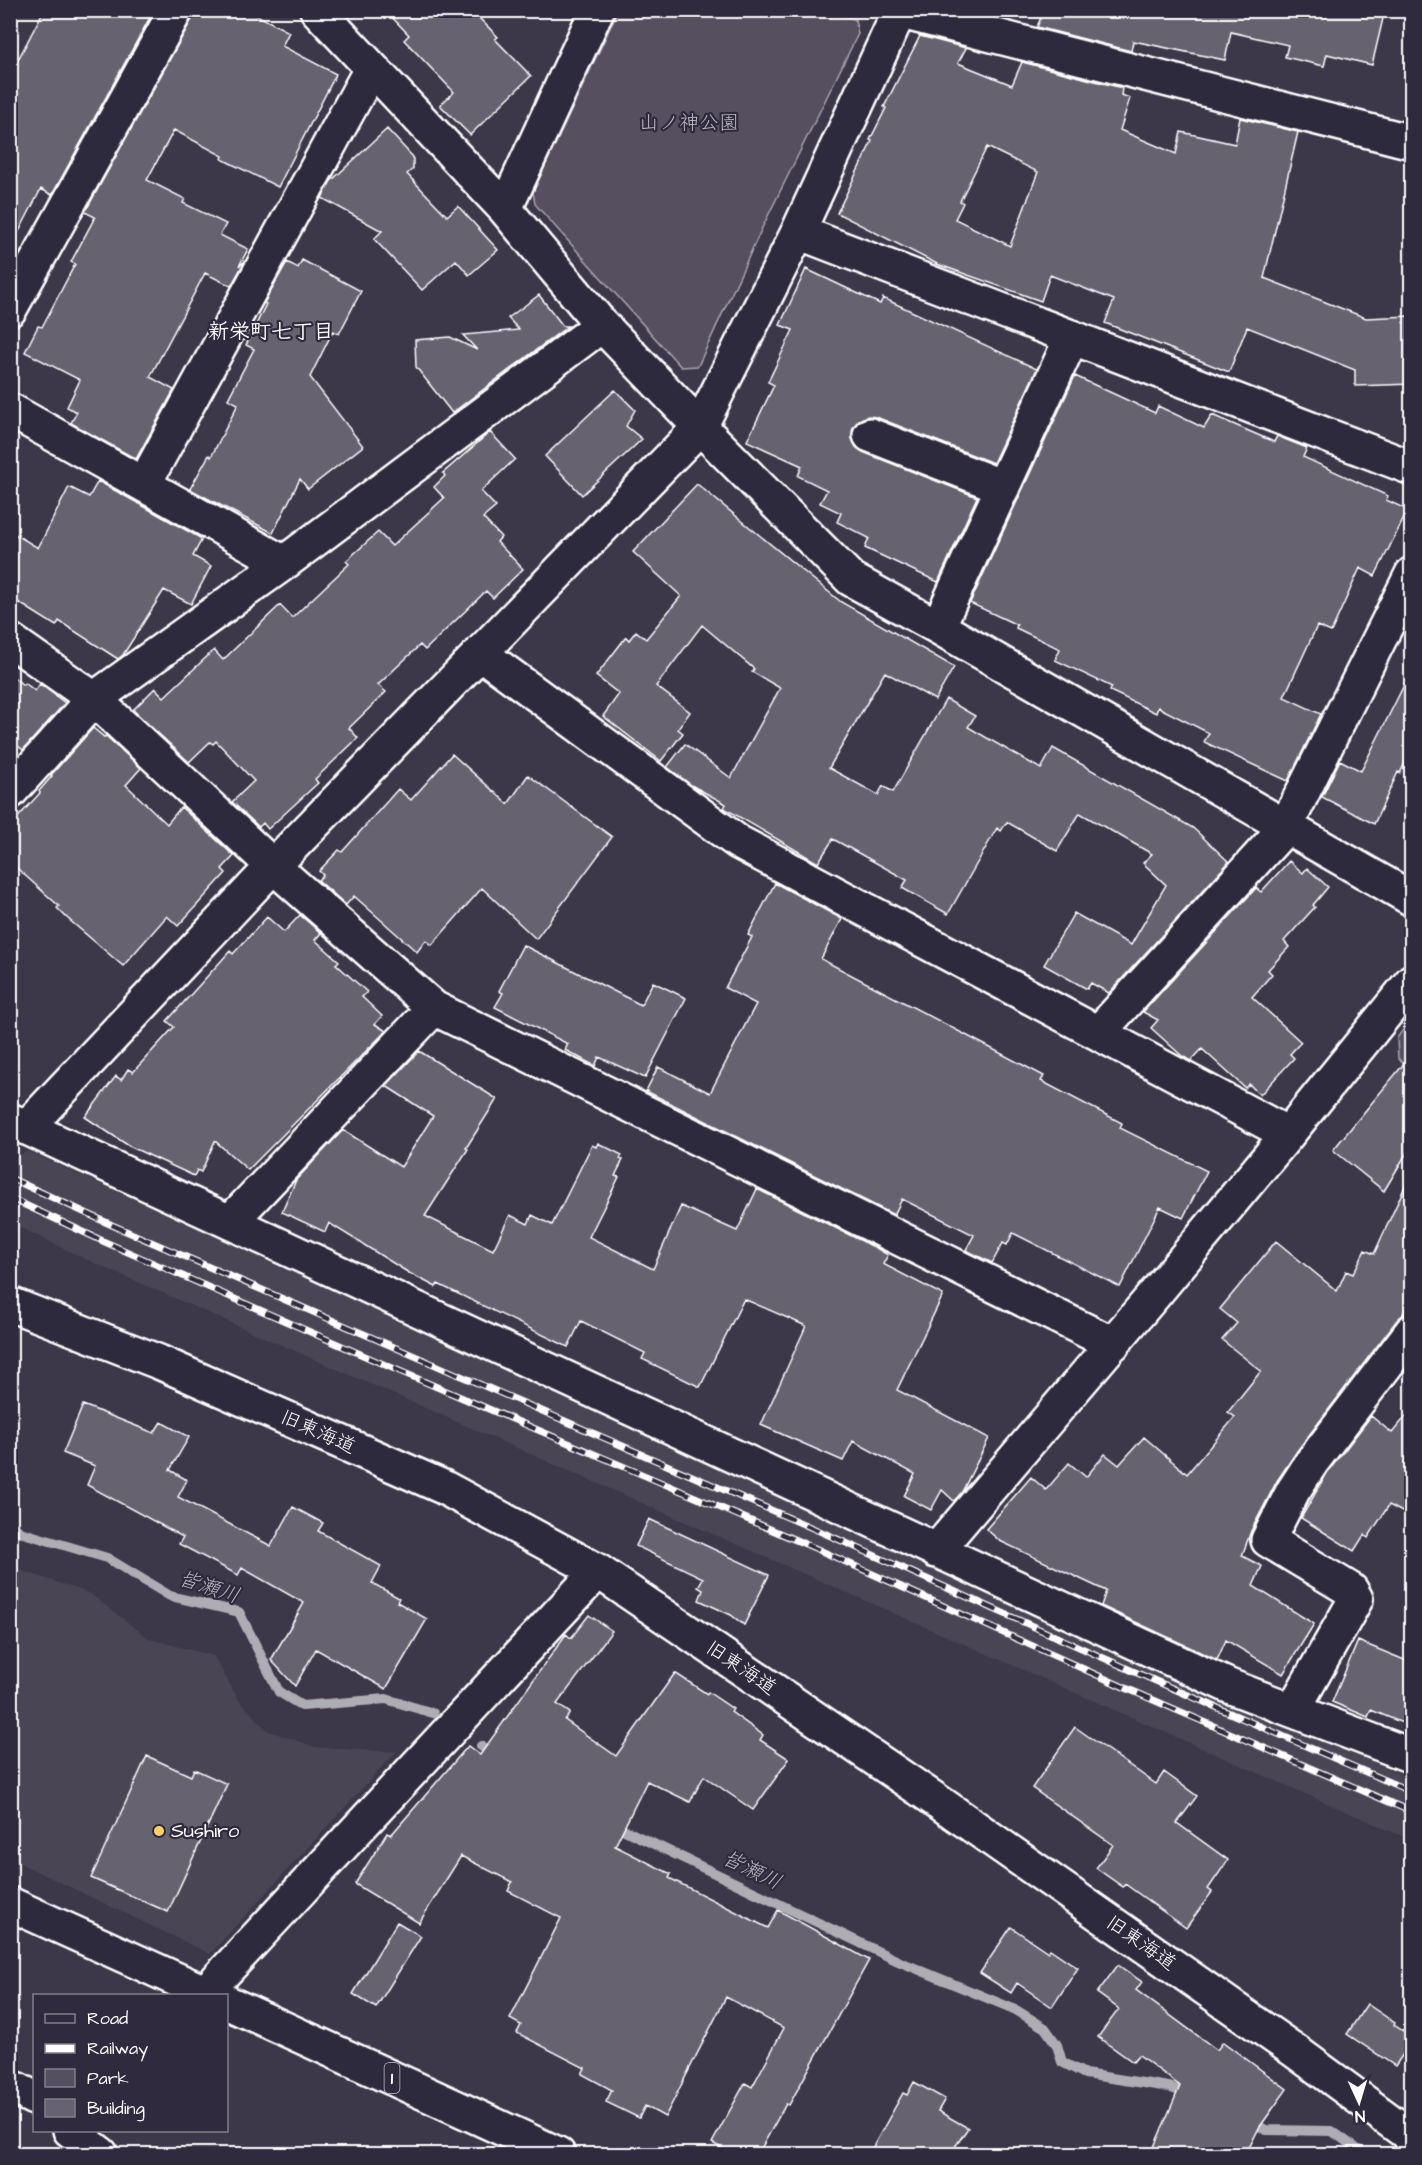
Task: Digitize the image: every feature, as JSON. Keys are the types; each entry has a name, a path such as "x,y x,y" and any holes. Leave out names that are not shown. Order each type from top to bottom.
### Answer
{"main road":[{"path":"10,309 176,10"},
{"path":"317,10 505,209 602,325 851,579 1412,899"},
{"path":"505,209 597,10"},
{"path":"1412,142 898,11 798,232 700,427 17,1129 230,1222 1229,1686 1412,1756"},
{"path":"144,484 371,69"},
{"path":"798,232 1412,468"},
{"path":"10,792 94,699 284,563 602,325"},
{"path":"938,627 1072,337"},
{"path":"10,410 284,563"},
{"path":"870,435 1003,487"},
{"path":"1098,1034 1285,828 1412,574"},
{"path":"10,640 94,699 273,866 434,1008 1113,1344"},
{"path":"480,652 738,842 1288,1134"},
{"path":"936,1551 1113,1344 1412,981"},
{"path":"230,1222 434,1008"},
{"name":"旧東海道","path":"10,1304 159,1362 443,1487 598,1571 963,1818 1295,2051 1408,2126"},
{"path":"1293,1710 1356,1599 1351,1590 1268,1540 1293,1491 1312,1462 1412,1331"},
{"path":"214,1994 598,1571"},
{"name":"1","path":"10,1904 208,1994"},
{"name":"1","path":"228,2003 558,2154"},
{"path":"10,2086 33,2098"}],"shaded area":[{"path":"28,1151 1213,1692 1411,1779 1411,1840 85,1259 11,1223 10,1154 18,1157"},
{"path":"14,1568 89,1593 150,1639 214,1656 238,1699 267,1730 315,1747 396,1752 210,1954 11,1859 10,1574"}],"green space":[{"name":"山ノ神公園","path":"823,10 855,19 858,34 763,226 698,366 681,367 535,204 533,192 618,11"},
{"path":"1411,1019 1411,1073 1398,1058 1397,1038"}],"building":[{"path":"44,10 154,10 52,195 41,189 10,249 10,75"},
{"path":"195,10 247,10 289,32 282,46 336,74 278,187 222,159 223,156 174,130 147,180 185,199 183,203 226,224 220,235 248,249 239,266 245,261 231,286 205,273 150,377 174,390 136,459 71,423 77,412 67,407 80,380 25,352 38,326 42,327 75,264 71,262 95,217 85,212"},
{"path":"385,10 471,10 498,37 495,39 531,76 470,135 440,105 454,92 404,40 409,35"},
{"path":"1044,10 1385,10 1372,65 1327,54 1324,66 1285,57 1288,45 1231,32 1225,60 1133,41 1131,51 1037,27"},
{"path":"920,36 966,48 958,63 1012,85 1022,62 1122,88 1121,95 1130,98 1120,130 1176,154 1181,132 1235,144 1240,118 1298,132 1264,278 1366,318 1410,316 1412,384 1355,386 1355,370 1247,327 1229,372 1105,323 1114,300 1050,275 1041,301 937,264 837,213 872,141 870,140 886,108 884,107","holes":["987,147 1038,172 1010,246 955,219 963,203 960,201"]},
{"path":"387,129 413,157 413,169 407,174 447,216 458,206 498,250 469,275 456,260 422,290 374,239 382,231 322,198 331,181"},
{"path":"302,260 361,291 339,334 333,331 310,377 363,446 308,489 300,479 273,533 190,489 209,455 211,457 238,404 228,399 254,349 246,345 266,304 264,303 287,262 298,268"},
{"path":"806,269 880,304 883,298 1037,369 993,463 876,417 868,416 859,420 853,428 852,438 856,447 863,452 977,497 938,582 865,548 869,538 837,522 841,513 820,503 827,490 798,476 802,466 747,441 774,385 768,382 793,330 780,325"},
{"path":"539,295 563,326 568,326 452,413 416,367 415,340 450,337 477,350 463,335 519,330 508,318"},
{"path":"1075,376 1155,413 1158,406 1204,428 1212,415 1274,442 1277,436 1307,448 1303,457 1388,496 1386,500 1408,510 1375,576 1360,568 1331,632 1317,626 1284,697 1321,714 1288,781 1204,742 1209,733 1158,707 1156,713 1110,691 1112,687 1055,660 1060,649 1016,628 1017,625 970,603"},
{"path":"615,390 635,410 626,426 642,439 582,495 545,456"},
{"path":"490,432 515,459 481,491 496,507 483,518 501,537 497,542 523,569 493,598 486,591 425,650 420,645 378,685 386,692 349,728 358,738 315,779 318,783 268,829 263,823 259,827 232,802 254,781 216,741 213,744 210,742 189,762 133,710 155,688 164,697 214,650 223,660 280,605 292,618 349,564 346,561 378,532 392,546 444,498 434,487 445,476 443,473"},
{"path":"98,481 202,539 193,556 211,566 191,604 164,590 123,655 118,659 59,621 56,626 10,597 10,531 38,548 69,487 89,497"},
{"path":"697,484 841,602 954,667 935,700 885,672 829,768 878,795 883,786 893,792 946,699 975,716 968,727 1041,769 1053,748 1193,828 1229,862 1109,993 1091,983 1087,989 1044,965 1074,913 1131,945 1166,885 1143,863 1152,854 1080,813 1057,851 1007,822 1001,831 997,828 948,914 902,888 907,880 833,839 818,863 724,808 726,804 691,785 667,767 685,744 731,778 780,688 752,672 754,669 702,625 656,686 690,712 678,729 683,733 661,761 603,716 619,694 596,676 626,637 629,640 636,631 646,639 681,596 633,552"},
{"path":"1412,669 1412,749 1400,773 1398,772 1374,824 1322,797 1340,760 1361,771"},
{"path":"10,674 35,691 40,684 65,703 23,750 10,739"},
{"path":"93,728 104,737 106,736 141,768 126,785 167,824 181,807 234,856 222,869 226,873 178,926 167,916 123,966 67,918 57,908 59,906 10,862 10,826"},
{"path":"452,754 508,804 528,775 612,837 536,939 482,888 432,945 426,940 417,952 354,896 346,905 318,880 323,875 319,871 339,850 342,852 398,789 411,800"},
{"path":"1289,861 1303,873 1307,868 1328,887 1313,905 1315,907 1284,941 1289,947 1268,970 1272,974 1252,997 1301,1042 1290,1054 1294,1058 1260,1095 1249,1084 1245,1088 1202,1049 1191,1061 1182,1056 1151,1028 1158,1020 1143,1012 1256,888 1261,892"},
{"path":"775,883 842,919 821,959 1044,1076 1041,1081 1122,1123 1120,1128 1207,1171 1183,1218 1160,1207 1120,1287 1013,1233 1007,1245 1003,1243 992,1263 966,1250 974,1235 902,1199 894,1215 646,1091 658,1067 710,1093 756,1004 725,988 752,937 748,935"},
{"path":"300,915 321,933 315,940 339,961 336,964 367,992 362,997 382,1016 375,1024 386,1031 248,1170 215,1141 201,1172 197,1170 194,1176 129,1146 85,1117 116,1076 121,1080 128,1069 133,1072 174,1027 167,1021 230,951 233,954 267,917 284,932"},
{"path":"523,945 641,1005 653,982 686,998 645,1078 599,1057 595,1066 565,1050 568,1044 495,1007 503,993 499,991"},
{"path":"419,1051 497,1099 425,1216 493,1250 510,1215 528,1224 532,1215 552,1225 592,1145 596,1147 598,1143 622,1155 620,1159 623,1160 615,1176 619,1177 589,1237 653,1269 681,1206 737,1231 757,1189 876,1248 888,1255 883,1264 943,1295 897,1390 989,1438 962,1492 954,1501 942,1490 931,1510 904,1496 915,1474 853,1441 843,1461 761,1425 806,1326 744,1299 700,1387 642,1359 645,1353 581,1321 568,1347 438,1284 436,1287 409,1273 329,1223 325,1232 282,1212 296,1180 343,1130 401,1167 433,1116 386,1086"},
{"path":"1412,1054 1412,1144 1384,1191 1333,1150"},
{"path":"1412,1171 1412,1296 1402,1316 1297,1451 1277,1481 1251,1531 1242,1556 1262,1566 1253,1586 1314,1624 1283,1674 1226,1640 1217,1660 1101,1606 1106,1591 1000,1541 986,1529 1031,1477 1046,1490 1069,1463 1086,1477 1105,1454 1119,1465 1144,1437 1187,1474 1235,1417 1228,1412 1261,1371 1222,1340 1237,1323 1220,1309 1276,1241 1337,1291 1346,1271 1353,1274 1365,1250 1374,1254"},
{"path":"83,1405 154,1433 161,1422 189,1437 170,1470 187,1480 178,1497 271,1546 293,1507 323,1523 318,1531 381,1566 372,1583 399,1598 397,1602 427,1619 386,1689 316,1649 295,1686 271,1660 304,1603 242,1568 238,1575 179,1544 183,1537 87,1485 95,1466 63,1453"},
{"path":"1412,1409 1412,1517 1389,1505 1368,1538 1364,1535 1354,1551 1301,1518 1327,1473 1371,1416 1392,1433"},
{"path":"649,1519 769,1575 744,1625 731,1615 699,1600 703,1590 698,1587 703,1578 636,1546"},
{"path":"589,1615 612,1631 557,1704 570,1713 565,1720 616,1756 675,1673 733,1709 731,1712 763,1735 760,1740 789,1759 753,1810 704,1776 690,1802 647,1781 615,1846 671,1874 669,1878 768,1928 778,1910 869,1960 789,2105 786,2104 758,2154 733,2154 712,2143 745,2083 752,2087 784,2028 726,1997 665,2117 645,2106 639,2118 606,2102 612,2090 582,2074 585,2068 517,2033 521,2025 510,2019 561,1918 508,1891 512,1882 461,1856 419,1923 355,1884 387,1833 391,1835 468,1746 480,1755 566,1634 571,1638"},
{"path":"1358,1641 1412,1663 1412,1727 1371,1710 1368,1717 1332,1702"},
{"path":"1075,1727 1156,1784 1164,1772 1197,1796 1177,1823 1228,1860 1208,1889 1212,1892 1186,1928 1125,1884 1123,1887 1096,1868 1113,1845 1032,1788"},
{"name":"Sushiro","path":"147,1756 191,1776 194,1769 227,1784 168,1912 91,1878"},
{"path":"397,1922 421,1936 376,2008 353,1994"},
{"path":"1011,1927 1048,1952 1050,1949 1078,1968 1052,2007 1017,1983 1011,1993 980,1973"},
{"path":"1118,1965 1142,1982 1136,1990 1217,2050 1223,2042 1287,2089 1259,2128 1246,2154 1151,2154 1180,2086 1139,2055 1133,2062 1098,2037 1119,2009 1097,1993"},
{"path":"1367,2004 1412,2037 1412,2041 1395,2066 1347,2034"},
{"path":"914,2082 945,2099 938,2111 968,2128 950,2154 869,2154 903,2093 907,2095"}],"waterway":[{"name":"皆瀬川","path":"10,1523 20,1532 107,1558 170,1596 239,1612 279,1692 302,1706 386,1699 433,1713"},
{"name":"皆瀬川","path":"481,1746 496,1757"},
{"name":"皆瀬川","path":"610,1823 898,1961 1016,2010 1045,2028 1057,2045 1062,2062 1085,2074 1169,2087 1190,2095"},
{"path":"1248,2120 1266,2130 1332,2131 1364,2154"}],"railway":[{"path":"10,1178 112,1225 824,1533 1135,1672 1412,1792"},
{"path":"10,1198 390,1367 817,1549 1128,1689 1412,1812"}],"place":[{"name":"Sushiro","path":"159,1831"}],"district":[{"name":"新栄町七丁目","path":"271,331"}]}
